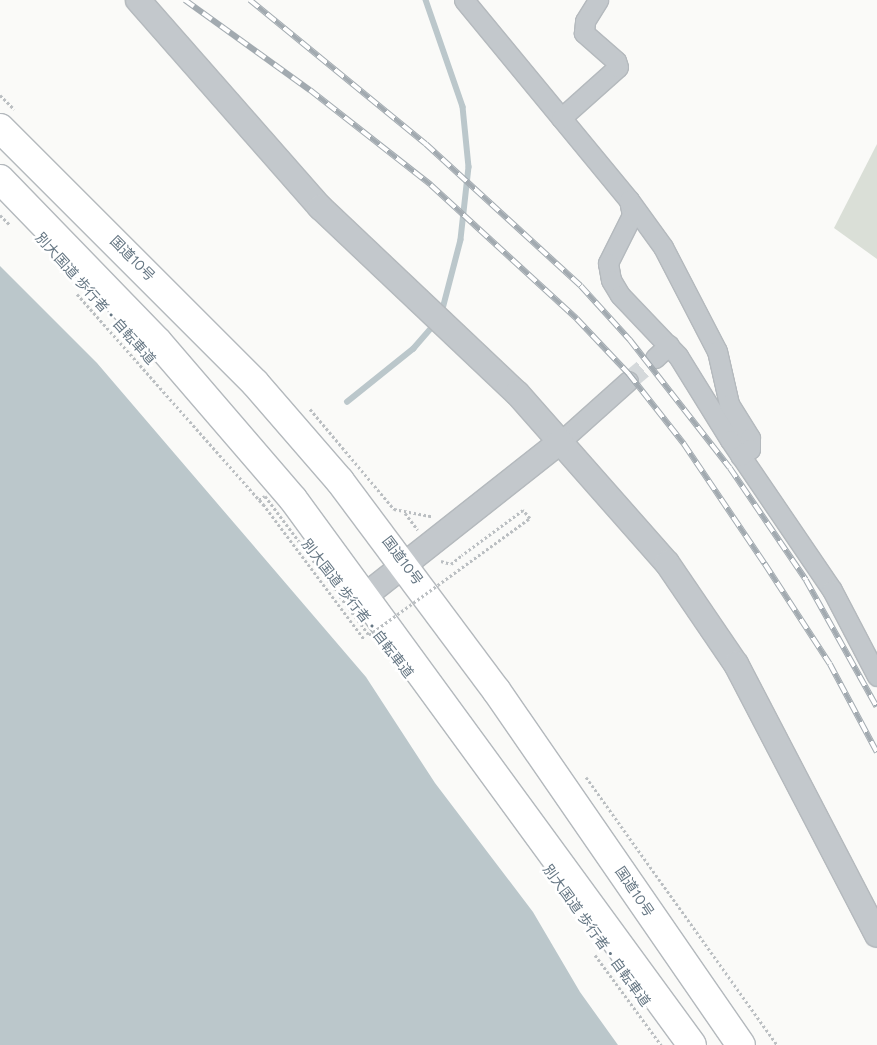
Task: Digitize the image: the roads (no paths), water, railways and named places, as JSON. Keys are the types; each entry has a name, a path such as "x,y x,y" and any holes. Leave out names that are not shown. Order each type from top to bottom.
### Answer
{"highway":[{"name":"国道10号","path":"8,119 262,390 340,481 496,690 740,1045"},
{"path":"0,179 157,341 293,499 366,595 692,1045"}],"street":[{"path":"138,0 320,207 481,358 561,441 642,532 702,610 758,706 877,935"},
{"path":"464,0 629,200 663,247 717,351 729,404 750,438 750,449 740,456"},
{"path":"561,118 618,67 616,61 584,33 585,21 598,0"},
{"path":"629,200 632,215 608,263 611,280 620,295 669,345 740,456 832,590 877,676"},
{"path":"655,358 669,345"},
{"path":"366,595 561,441 628,381"}],"waterway":[{"path":"426,0 463,107 469,167 461,240 442,313"},
{"path":"347,402 413,349 436,323"}],"tunnel":[{"path":"628,381 655,358"}],"railway":[{"path":"185,0 310,90 431,185 577,319 629,374 684,444 765,564 830,664 877,752"},
{"path":"250,0 426,144 581,286 630,340 730,468 806,580 877,707"}]}
